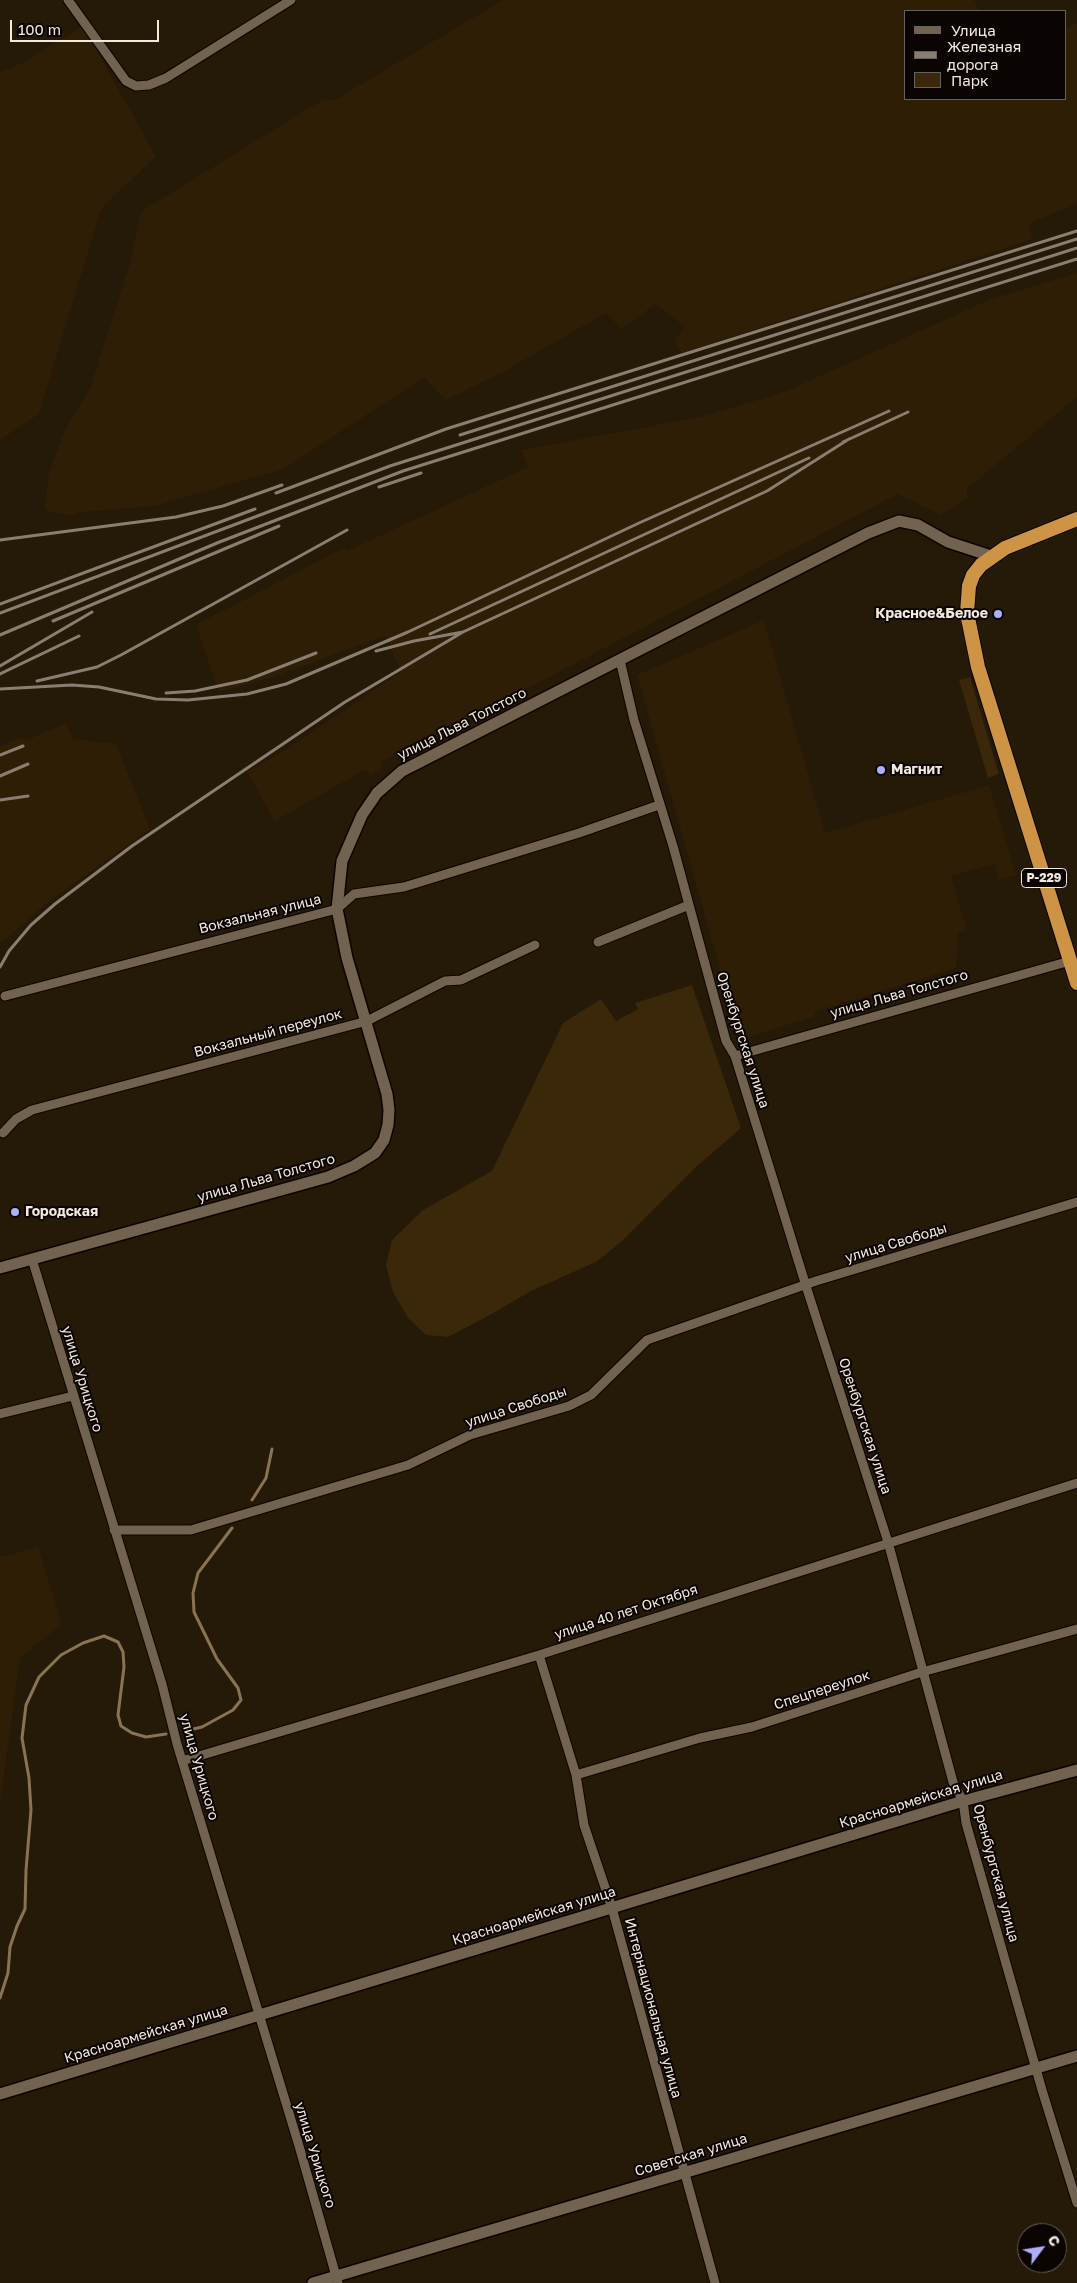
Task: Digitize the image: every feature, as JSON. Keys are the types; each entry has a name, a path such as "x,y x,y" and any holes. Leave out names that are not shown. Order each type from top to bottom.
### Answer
{"highway":[{"name":"Р-229","path":"1077,519 1014,544 991,556 981,564 973,575 967,599 969,631 978,667 1077,982"}],"street":[{"path":"68,0 126,81 136,86 150,85 166,78 291,0"},
{"name":"улица Льва Толстого","path":"0,1268 328,1177 354,1166 375,1153 384,1140 389,1110 387,1094 348,958 337,909 342,861 362,815 377,793 402,771 868,533 899,522 918,525 948,542 991,556"},
{"name":"Оренбургская улица","path":"620,660 634,720 689,905 726,1041 735,1056 888,1542 953,1782 962,1802 966,1823 1077,2203"},
{"name":"Вокзальная улица","path":"5,996 337,909 354,894 404,888 579,833 659,805"},
{"path":"598,942 689,905"},
{"name":"Вокзальный переулок","path":"4,1133 16,1118 32,1110 367,1021 445,981 461,980 535,945"},
{"name":"улица Льва Толстого","path":"735,1056 1070,960"},
{"name":"улица Свободы","path":"114,1530 191,1530 408,1465 470,1436 570,1406 591,1395 647,1340 816,1281 1077,1202"},
{"name":"улица Урицкого","path":"32,1259 162,1684 182,1761 299,2146 337,2280"},
{"path":"0,1414 73,1396"},
{"name":"улица 40 лет Октября","path":"182,1761 539,1655 1077,1483"},
{"name":"Спецпереулок","path":"576,1775 700,1738 752,1727 922,1672 1077,1629"},
{"name":"Интернациональная улица","path":"539,1655 576,1775 584,1825 612,1908 714,2283"},
{"name":"Красноармейская улица","path":"0,2094 962,1802 1077,1770"},
{"name":"Советская улица","path":"313,2283 337,2280 683,2173 1077,2056"}],"shaded area":[{"path":"503,0 974,0 979,10 904,10 904,100 1067,100 1067,28 1077,23 1077,204 1028,224 1033,239 682,353 674,340 685,327 656,304 621,329 606,313 503,372 446,400 424,377 284,469 154,506 81,512 72,516 44,510 49,474 65,429 90,388 133,254 132,250 140,217 145,209 324,99 333,101"},
{"path":"83,26 156,156 101,209 39,414 0,440 0,72 22,63"},
{"path":"1077,273 1077,397 967,489 967,499 940,515 898,494 458,725 428,736 381,763 383,767 370,775 366,769 275,821 247,772 290,747 401,672 385,636 270,678 219,692 196,625 345,547 347,551 528,467 521,450 700,417 758,400 791,389 991,299"},
{"path":"764,620 825,833 989,785 1016,875 999,880 994,864 951,876 967,930 958,933 956,968 814,1012 815,1016 740,1040 637,675"},
{"path":"66,723 73,739 116,744 150,829 48,902 0,944 0,746 19,738 27,740"},
{"path":"38,1547 62,1624 20,1658 0,1804 0,1557"}],"green space":[{"path":"970,677 999,774 988,778 959,680"},
{"path":"692,985 741,1128 697,1166 621,1242 596,1262 531,1291 448,1337 426,1335 408,1318 393,1292 386,1265 392,1240 423,1210 492,1171 563,1023 601,999 616,1021 638,1009 635,1003"}],"waterway":[{"path":"252,1500 266,1478 272,1449"},
{"path":"185,1731 202,1727 233,1710 241,1700 238,1688 217,1659 194,1612 193,1593 198,1573 232,1528"},
{"path":"0,1998 8,1973 10,1947 25,1909 31,1810 29,1778 22,1738 26,1705 39,1677 61,1655 83,1643 104,1636 118,1642 123,1652 124,1667 118,1715 121,1726 132,1733 146,1737 166,1734"}],"railway":[{"path":"276,493 446,429 1077,231"},
{"path":"460,435 1077,239"},
{"path":"0,613 390,466 1077,248"},
{"path":"0,635 217,543 403,471 1077,259"},
{"path":"0,689 72,685 99,687 156,699 188,700 247,694 286,684 408,632 639,523 889,411"},
{"path":"843,442 908,412"},
{"path":"376,651 414,641 463,632 767,491 849,439"},
{"path":"430,634 809,458"},
{"path":"379,487 421,473"},
{"path":"0,540 176,517 223,506 282,485"},
{"path":"0,604 255,509"},
{"path":"53,621 279,526"},
{"path":"37,681 97,667 347,530"},
{"path":"0,666 92,612"},
{"path":"0,967 9,951 31,925 55,904 132,846 345,702 463,632"},
{"path":"0,674 79,636"},
{"path":"166,693 195,691 247,680 316,653"},
{"path":"0,755 23,746"},
{"path":"0,776 28,764"},
{"path":"0,800 28,796"}],"place":[{"name":"Красное&Белое","path":"998,614"},
{"name":"Магнит","path":"881,770"},
{"name":"Городская","path":"15,1212"}]}
